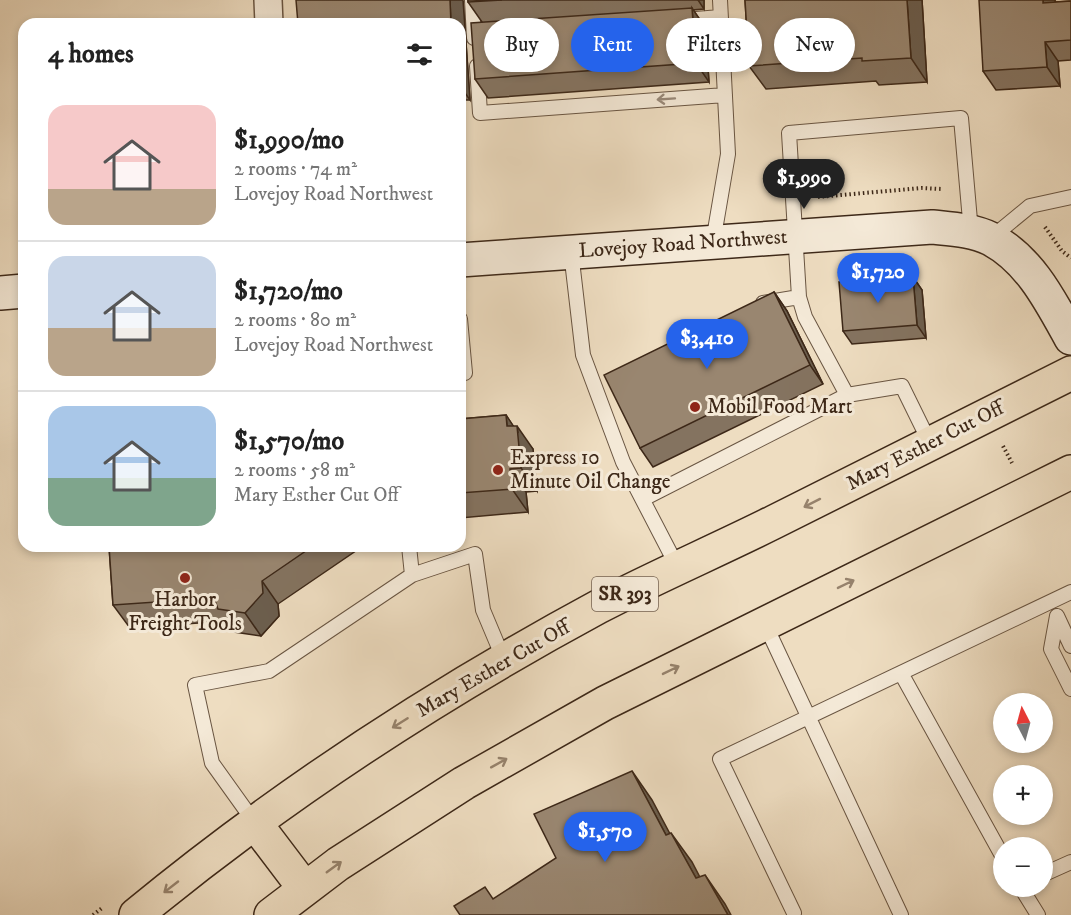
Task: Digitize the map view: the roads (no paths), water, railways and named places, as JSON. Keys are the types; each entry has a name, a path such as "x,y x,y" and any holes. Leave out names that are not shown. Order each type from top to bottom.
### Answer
{"main road":[{"name":"Mary Esther Cut Off","path":"136,915 255,823 357,750 504,660 599,607 1071,373"},
{"path":"271,915 338,864 464,783 605,703 1071,473"},
{"path":"255,823 305,889"}],"street":[{"path":"268,0 269,18"},
{"name":"Lovejoy Road Northwest","path":"466,260 932,226 981,235 1019,258 1044,290 1071,338"},
{"path":"0,293 18,292"}],"lane":[{"path":"472,0 480,33 480,113 724,95"},
{"path":"713,242 728,154 720,0"},
{"path":"705,18 720,17"},
{"path":"847,395 805,317 799,297 789,133 961,118 981,235 1030,206 1071,197"},
{"path":"571,252 583,355 598,379 623,462 678,568"},
{"path":"745,309 776,300 799,297"},
{"path":"643,499 847,395 902,386 930,443"},
{"path":"410,552 412,575"},
{"path":"255,823 212,763 195,685 269,671 412,575 475,554 483,610 504,660"},
{"path":"794,913 720,759 1071,592"},
{"path":"1050,602 1071,646"},
{"path":"1057,616 1051,649 1071,689"},
{"path":"765,624 901,915"},
{"path":"901,673 993,839"},
{"path":"1053,870 1071,862"},
{"path":"1027,897 1038,915"}],"place":[{"name":"Mobil Food Mart","path":"695,407"},
{"name":"Express 10 Minute Oil Change","path":"498,470"},
{"name":"Harbor Freight Tools","path":"185,578"}]}
